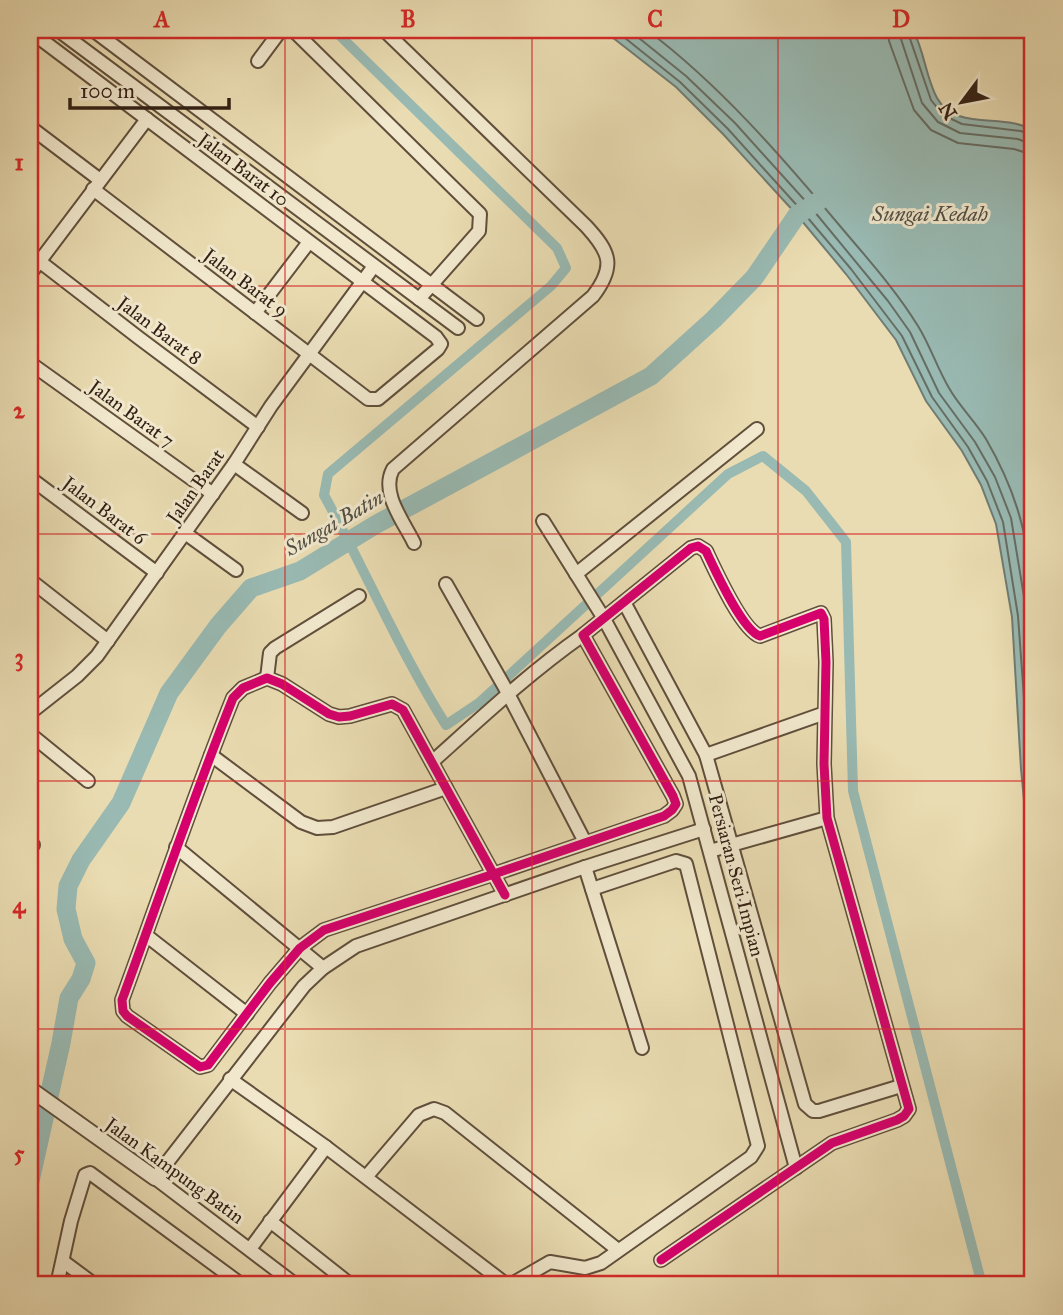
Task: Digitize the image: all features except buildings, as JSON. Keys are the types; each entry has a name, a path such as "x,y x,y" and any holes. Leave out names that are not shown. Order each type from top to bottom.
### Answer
{"street":[{"path":"58,30 458,328"},
{"path":"93,30 477,319"},
{"path":"258,61 281,30"},
{"path":"293,30 480,214 479,231 419,299"},
{"path":"384,30 586,226 608,255 605,279 593,296 398,463 389,476 388,483 395,506 415,543"},
{"name":"Jalan Barat 10","path":"30,32 436,337 440,344 438,349 378,399"},
{"path":"30,274 35,258 147,119"},
{"name":"Jalan Barat 9","path":"31,132 255,313 368,399 378,399"},
{"path":"255,313 309,242"},
{"name":"Jalan Barat 8","path":"35,258 258,427"},
{"name":"Jalan Barat","path":"30,713 78,676 108,641 309,354 374,266"},
{"name":"Jalan Barat 7","path":"30,363 213,494"},
{"path":"576,574 757,429"},
{"path":"234,464 302,513"},
{"name":"Jalan Barat 6","path":"30,478 157,573"},
{"name":"Persiaran Seri Impian","path":"543,521 601,613 684,765 694,791 796,1168"},
{"path":"186,533 236,570"},
{"path":"432,762 506,690 583,635 601,613 624,602 691,548 702,548 745,623 756,635 766,634 811,615 821,613 823,616 827,662 824,764 827,818 909,1109 904,1116 842,1138 661,1260"},
{"path":"30,580 108,641"},
{"path":"446,584 498,674 584,842"},
{"path":"267,678 271,653 275,648 359,596"},
{"path":"624,602 706,755 805,1104 813,1111 819,1111 901,1086"},
{"path":"505,895 494,874 432,762 398,706 392,704 339,717 329,714 282,684 267,678 243,688 233,698 122,1000 123,1011 200,1067 208,1065 300,948 316,935 333,926 494,874 664,816 673,810 676,804 674,796 583,635"},
{"path":"706,755 825,713"},
{"path":"30,734 88,781"},
{"path":"211,755 301,822 317,828 333,827 446,788"},
{"path":"710,851 827,818"},
{"path":"155,1178 304,986 323,968 356,946 704,829"},
{"path":"176,847 323,968"},
{"path":"230,1079 326,1147 508,1285 550,1262 594,1267 751,1157 759,1141 726,1025 686,864 676,861 592,889"},
{"path":"585,867 642,1048"},
{"path":"147,936 247,1014"},
{"name":"Jalan Kampung Batin","path":"30,1089 155,1178 296,1285"},
{"path":"366,1177 419,1115 434,1109 444,1113 618,1250"},
{"path":"250,1249 326,1147"},
{"path":"57,1285 78,1198 85,1175 90,1173 243,1285"},
{"path":"270,1221 351,1285"},
{"path":"64,1262 95,1285"}],"water":[{"name":"Sungai Kedah","path":"603,30 913,30 933,90 945,108 956,115 1009,123 1033,131 1033,862 1021,769 1012,617 996,524 981,485 962,451 926,401 896,340 797,215 676,87"}],"waterway":[{"path":"334,30 557,248 566,268 551,286 328,474 324,495 398,640 446,725 479,703 728,474 763,456 806,491 846,542 853,791 982,1285"},
{"name":"Sungai Batin","path":"30,1181 69,998 81,979 86,963 73,939 66,909 68,886 81,860 121,803 169,693 218,626 251,588 300,571 375,525 651,376 714,319 754,278 797,215 819,201"},
{"path":"550,1285 559,1285"}],"cycle path":[{"path":"505,895 492,872 480,849 403,710 392,704 339,717 329,714 282,684 267,678 243,688 233,698 122,1000 123,1011 200,1067 208,1065 300,948 324,930 494,874 664,816 672,810 676,804 673,796 583,635 691,548 698,546 706,551 737,611 745,623 760,636 821,613 824,619 826,662 824,764 827,818 909,1109 897,1120 832,1143 661,1260"}]}
